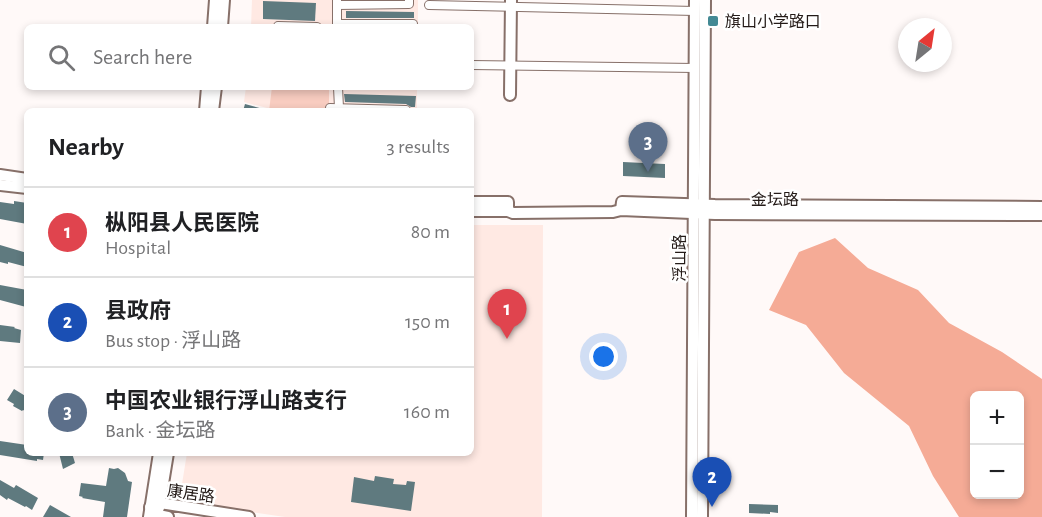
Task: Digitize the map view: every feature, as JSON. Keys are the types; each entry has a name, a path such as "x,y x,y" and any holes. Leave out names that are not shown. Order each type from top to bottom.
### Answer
{"main road":[{"path":"213,24 215,0"},
{"path":"222,24 224,0"},
{"name":"浮山路","path":"692,517 705,0"},
{"path":"510,95 511,4"},
{"name":"浮山路","path":"695,6 702,517"},
{"path":"205,108 207,90"},
{"path":"213,108 216,90"},
{"path":"0,175 24,179"},
{"path":"0,184 24,188"},
{"name":"金坛路","path":"474,202 508,206 513,213 613,212 622,206 1042,215"},
{"name":"金坛路","path":"474,211 508,206"},
{"name":"金坛路","path":"699,208 1042,207"},
{"path":"157,513 159,456"},
{"path":"157,513 167,456"},
{"name":"康居路","path":"157,513 249,517"}],"street":[{"path":"337,24 337,2 409,4 409,0"},
{"path":"429,5 695,6"},
{"path":"474,65 695,68"},
{"path":"334,108 337,90"}],"shaded area":[{"path":"252,0 418,0 418,24 251,24"},
{"path":"246,90 417,90 417,108 267,108 244,102"},
{"path":"272,90 329,90 329,108 269,108"},
{"path":"474,225 543,225 542,517 285,517 196,504 184,491 182,484 187,456 474,456"},
{"path":"835,238 868,268 918,290 949,323 1002,352 1042,379 1042,517 959,517 933,476 909,426 844,373 806,325 769,310 799,252"}],"building":[{"path":"263,1 316,3 315,21 263,19"},
{"path":"346,11 414,12 414,18 346,18"},
{"path":"344,94 416,96 415,107 406,104 345,102"},
{"path":"245,104 259,108 244,108"},
{"path":"623,162 665,164 665,178 623,176"},
{"path":"14,201 24,203 24,223 0,219 0,202 14,204"},
{"path":"0,245 24,252 24,266 0,262"},
{"path":"0,285 24,289 24,306 0,300"},
{"path":"0,325 21,330 20,343 0,341"},
{"path":"14,389 24,395 24,410 13,406 14,404 7,400"},
{"path":"0,441 24,445 24,456 44,456 43,460 37,459 37,461 0,455"},
{"path":"60,456 73,456 75,463 63,469"},
{"path":"109,468 118,468 125,473 128,481 132,482 127,517 103,517 105,502 79,496 81,483 106,486"},
{"path":"375,476 394,479 393,484 406,485 407,481 415,482 411,511 351,502 354,477 374,481"},
{"path":"0,480 14,488 16,485 38,498 32,510 0,495"},
{"path":"749,504 778,505 778,513 749,513"},
{"path":"50,505 71,517 43,517"}],"place":[{"name":"旗山小学路口","path":"713,21"},
{"name":"中国农业银行浮山路支行","path":"648,172"},
{"name":"枞阳县人民医院","path":"507,339"},
{"name":"县政府","path":"712,507"}]}
